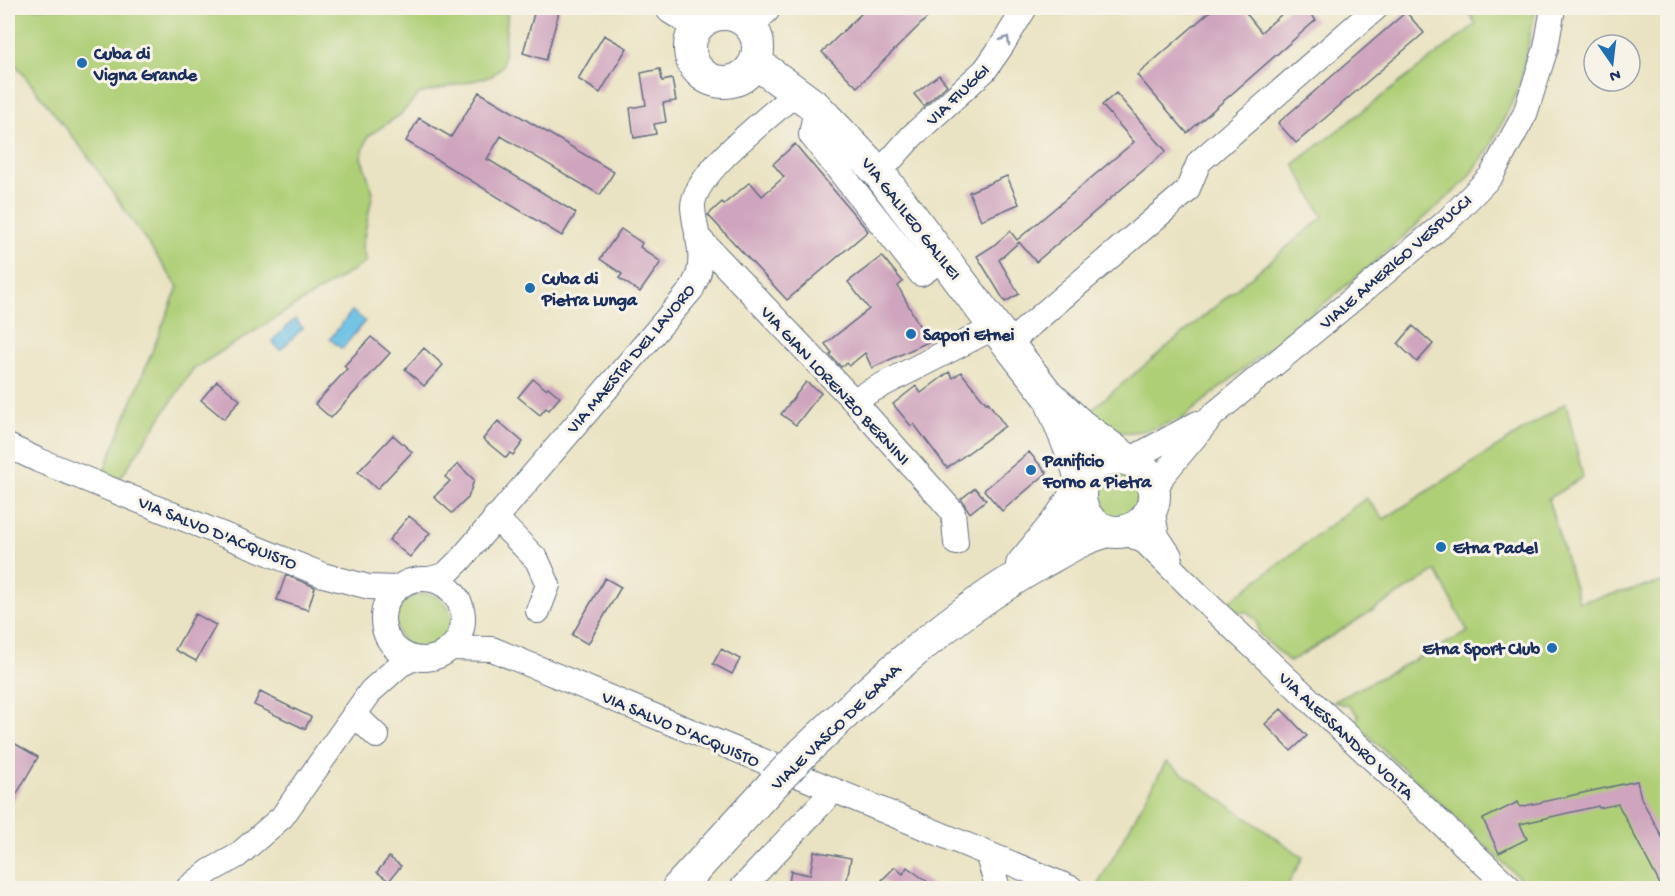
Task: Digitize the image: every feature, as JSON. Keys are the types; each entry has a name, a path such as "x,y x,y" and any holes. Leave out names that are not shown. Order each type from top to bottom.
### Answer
{"main road":[{"path":"672,8 699,25"},
{"path":"724,14 758,18 755,62 748,71 739,78 728,81 705,76 697,68 690,46 699,25 706,19 724,14"},
{"name":"VIA GALILEO GALILEI","path":"755,62 806,100 879,173 1048,395"},
{"path":"1008,581 1095,534 1117,531 1141,523 1153,500 1148,474 1142,467 1080,425 1048,395"},
{"path":"1048,395 1077,466 1082,506 1086,515 1092,522 1117,531"},
{"path":"1008,581 1052,530 1090,470 1097,464 1116,458 1127,459"},
{"name":"VIALE VASCO DE GAMA","path":"678,888 803,753 872,687 921,645 1008,581"}],"street":[{"name":"VIA FIUGGI","path":"879,173 912,136 985,70 1002,47 1024,8"},
{"path":"853,400 1002,336 1187,190 1199,162 1376,8"},
{"name":"VIALE AMERIGO VESPUCCI","path":"1213,415 1446,222 1491,176 1525,114 1546,48 1553,8"},
{"path":"806,100 811,135 921,274 944,258"},
{"name":"VIA MAESTRI DEL LAVORO","path":"429,579 445,575 461,559 692,289 699,272 700,255 693,205 698,188 711,169 806,100"},
{"name":"VIA GIAN LORENZO BERNINI","path":"697,236 853,400 953,512 956,543"},
{"path":"1127,459 1213,415"},
{"path":"1185,581 1157,536 1153,500 1163,475 1213,415"},
{"name":"VIA SALVO D'ACQUISTO","path":"8,446 323,575"},
{"path":"8,466 38,460"},
{"path":"495,518 537,560 548,585 538,611"},
{"path":"1117,531 1145,542 1185,581"},
{"path":"451,648 462,629 461,559"},
{"path":"323,575 369,587 398,588"},
{"path":"323,575 376,610 400,651 414,658 430,658 451,648 492,649"},
{"path":"188,888 210,871 237,856 282,817 371,691 385,662 385,607 398,588 418,579 440,582 457,597 463,613 492,649"},
{"name":"VIA ALESSANDRO VOLTA","path":"1185,581 1510,888"},
{"name":"VIA SALVO D'ACQUISTO","path":"492,649 987,854 1058,886"},
{"path":"371,691 400,665 414,658"},
{"path":"354,714 377,736"},
{"path":"741,888 833,791"},
{"path":"987,854 1002,886"}],"green space":[{"path":"8,8 508,8 503,65 492,76 419,94 400,115 368,136 361,157 373,192 362,247 366,262 193,369 119,480 103,473 178,287 87,155 8,55"},
{"path":"1466,8 1536,8 1519,88 1489,149 1465,182 1369,267 1183,418 1147,430 1128,432 1109,429 1085,415 1323,217 1294,164 1476,24"},
{"name":"Etna Sport Club","path":"1566,403 1583,477 1548,499 1579,602 1667,581 1667,888 1530,888 1357,725 1358,715 1348,705 1333,702 1468,632 1436,571 1290,662 1259,634 1257,621 1248,612 1236,612 1227,603 1366,498 1384,519"},
{"path":"1111,471 1121,471 1133,478 1140,490 1140,500 1133,512 1121,519 1111,519 1096,508 1092,500 1092,490 1103,475"},
{"path":"418,594 430,594 440,598 448,606 452,622 448,638 440,646 430,650 418,650 408,646 400,638 396,628 396,616 400,606 408,598"},
{"path":"1166,762 1303,857 1286,888 1108,888 1098,884"}],"water":[{"path":"352,311 365,321 342,349 330,339"},
{"path":"295,319 303,328 280,350 272,341"}],"building":[{"path":"539,8 560,8 546,60 523,53 535,10 538,11"},
{"path":"867,8 937,8 857,87 822,52"},
{"path":"1214,8 1242,8 1261,32 1289,8 1304,8 1316,20 1187,133 1137,75"},
{"path":"1406,12 1424,33 1296,143 1278,123"},
{"path":"604,35 627,48 600,93 578,79"},
{"path":"660,69 662,81 672,79 676,101 663,103 666,122 654,124 656,134 634,138 630,108 646,105 641,73"},
{"path":"939,75 947,85 924,106 914,94"},
{"path":"479,92 614,172 600,195 501,136 487,159 576,213 562,236 406,141 419,118 451,137"},
{"path":"1116,93 1166,151 1036,262 1019,242 999,260 1019,294 1005,302 977,256 1010,231 1017,240 1134,142 1102,105"},
{"path":"795,144 868,231 787,300 708,215 750,182 762,196 784,177 773,164"},
{"path":"1007,176 1019,204 981,220 969,192"},
{"path":"621,229 642,243 640,247 661,262 640,292 619,278 622,274 600,259"},
{"path":"882,256 903,282 898,286 928,342 872,368 865,353 849,366 847,363 841,367 830,355 832,353 825,344 869,309 848,282"},
{"path":"1413,326 1433,344 1417,362 1398,344"},
{"path":"371,337 390,353 331,418 315,404 347,369 344,366"},
{"path":"424,348 443,365 424,386 405,369"},
{"path":"949,372 953,378 961,372 986,403 988,402 1005,426 947,468 914,424 911,426 893,404 916,386 921,393"},
{"path":"533,379 560,397 549,410 546,408 540,415 518,397"},
{"path":"217,381 240,400 224,419 201,400"},
{"path":"806,382 821,393 796,425 781,414"},
{"path":"498,421 523,442 513,455 510,453 506,458 483,439"},
{"path":"393,435 412,452 377,489 358,472"},
{"path":"1029,452 1047,473 1002,511 984,490"},
{"path":"458,464 474,480 468,498 452,513 434,497 450,481 445,477"},
{"path":"975,488 986,500 970,513 961,499"},
{"path":"409,516 430,533 410,557 389,540"},
{"path":"286,575 315,587 308,610 277,600"},
{"path":"605,578 621,587 588,644 572,635"},
{"path":"195,614 216,625 196,661 175,650"},
{"path":"721,649 740,659 732,674 713,664"},
{"path":"260,692 311,717 305,729 254,705"},
{"path":"1281,709 1307,736 1291,751 1265,724"},
{"path":"12,742 38,757 8,809 8,751"},
{"path":"1637,781 1641,798 1668,848 1668,888 1662,888 1618,804 1599,808 1598,806 1520,824 1527,839 1499,853 1483,819 1518,802 1520,807"},
{"path":"814,851 851,858 846,885 842,888 788,888 791,871 810,875"},
{"path":"389,857 401,866 389,881 377,872"},
{"path":"895,867 903,874 907,867 936,888 893,888 882,880"}],"place":[{"name":"Cuba di Vigna Grande","path":"82,63"},
{"name":"Cuba di Pietra Lunga","path":"530,288"},
{"name":"Sapori Etnei","path":"911,334"},
{"name":"Panificio Forno a Pietra","path":"1031,470"},
{"name":"Etna Padel","path":"1441,547"},
{"name":"Etna Sport Club","path":"1552,648"}]}
